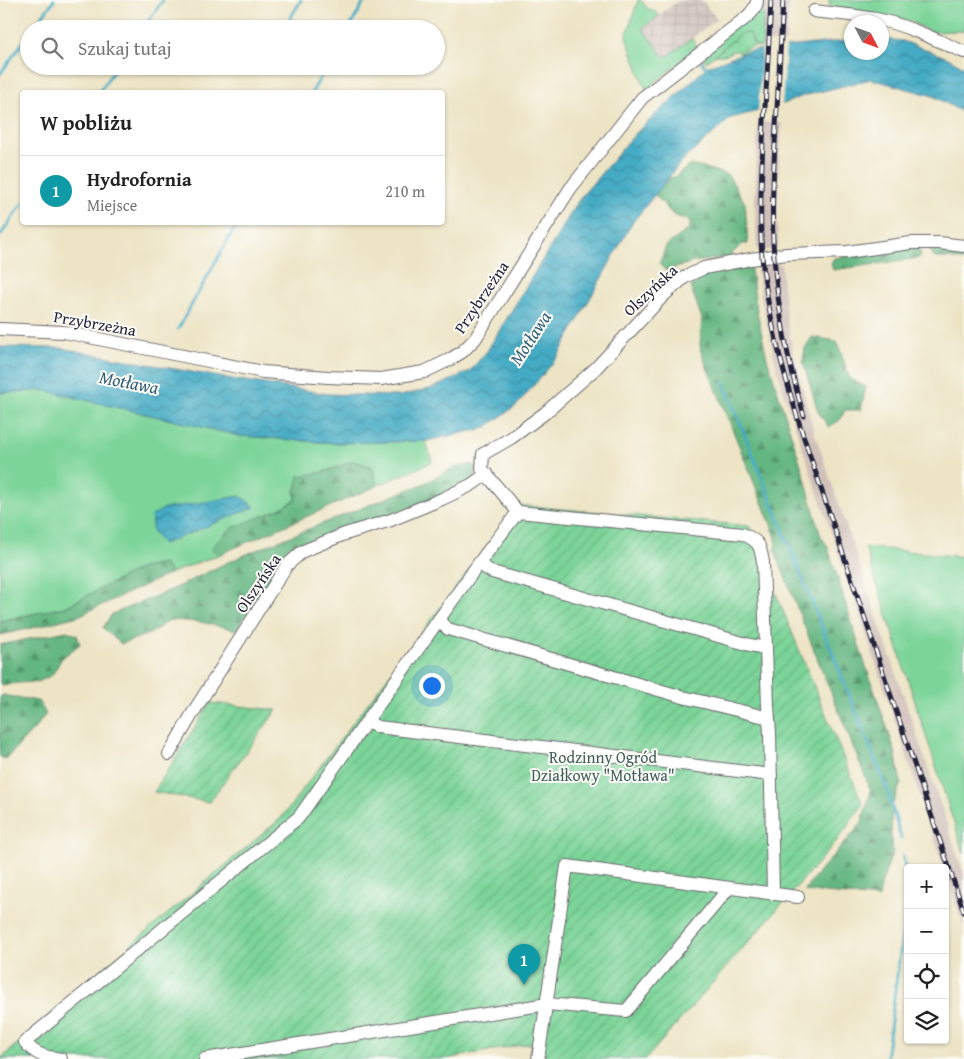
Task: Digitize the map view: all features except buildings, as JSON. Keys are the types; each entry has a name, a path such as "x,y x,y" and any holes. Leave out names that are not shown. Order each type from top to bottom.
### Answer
{"street":[{"name":"Przybrzeżna","path":"0,329 64,332 263,372 381,379 424,372 462,352 475,339 570,189 642,98 747,17 753,11 757,0"},
{"path":"814,11 877,19 926,35 964,52"},
{"name":"Olszyńska","path":"516,511 482,469 483,454 511,438 545,413 595,369 663,296 685,277 704,268 787,254 847,252 911,243 964,246"},
{"name":"Olszyńska","path":"169,754 194,711 287,565 303,551 345,534 392,520 442,500 471,485 487,474"},
{"path":"61,1059 46,1057 31,1050 25,1042 298,817 516,511 743,534 754,539 760,547 763,562 770,733 773,894"},
{"path":"479,563 492,572 766,648"},
{"path":"439,619 448,629 683,697 769,718"},
{"path":"367,721 378,728 771,774"},
{"path":"538,1059 567,866 798,897"},
{"path":"205,1059 547,1004 626,1011 729,888"}],"shaded area":[{"path":"679,0 702,0 717,19 665,58 642,28"},
{"path":"764,0 789,0 786,43 762,41"},
{"path":"758,122 782,123 778,171 778,245 776,249 759,251 757,249 755,200"},
{"path":"777,262 781,265 786,315 794,355 813,428 964,874 964,927 949,883 949,864 943,864 785,397 762,300 757,270 760,265"}],"green space":[{"path":"638,0 641,0 648,9 654,10 659,16 642,28 665,58 692,38 696,48 646,90 626,37"},
{"path":"761,0 764,0 762,48 755,45 751,39 739,35 706,62 702,56"},
{"path":"828,0 964,0 964,31 931,32 908,20 889,17 889,15 830,6"},
{"path":"750,33 753,43 757,46 748,48 741,53 733,51 728,54 715,55 739,35"},
{"path":"690,165 728,175 745,203 748,244 742,244 729,257 693,262 666,271 659,264 666,246 690,228 690,221 673,215 655,195 668,178 675,177"},
{"path":"918,247 921,254 919,258 833,270 831,263 834,258"},
{"path":"930,247 964,251 964,261 935,258"},
{"path":"750,264 758,317 767,358 804,475 821,537 827,545 895,751 901,783 892,806 891,837 893,851 881,885 879,898 804,891 861,824 871,791 775,551 776,537 701,352 702,319 691,288 702,277 709,274"},
{"path":"812,337 837,341 850,379 866,387 861,410 845,410 840,420 829,427 818,412 803,361 805,348"},
{"path":"43,390 240,436 334,443 426,441 432,462 377,486 372,467 353,461 327,471 299,476 296,500 212,548 218,555 171,573 164,564 141,568 65,607 0,621 0,393"},
{"path":"353,461 372,467 377,486 218,555 211,548 230,529 296,500 295,492 299,476 327,471"},
{"path":"472,464 476,467 475,478 429,501 291,549 236,630 201,622 169,620 151,633 121,644 103,628 112,614 173,589 228,562 425,483 453,468"},
{"name":"Rodzinny Ogród Działkowy \"Motława\"","path":"518,505 750,526 863,805 835,843 646,1059 530,1059 532,1043 445,1059 0,1059 81,987 281,818"},
{"path":"865,547 964,557 964,854"},
{"path":"164,564 171,573 78,616 0,635 0,621 65,607 141,568"},
{"path":"67,631 77,635 80,644 62,658 52,675 38,682 1,685 0,645"},
{"path":"3,695 38,701 46,714 6,759 0,757 0,697"},
{"path":"210,703 277,710 209,802 154,792"}],"water":[{"name":"Motława","path":"889,40 903,41 948,58 964,67 964,113 933,96 871,79 803,96 781,105 731,118 681,162 632,223 557,358 517,405 485,428 426,441 334,443 240,436 43,390 0,393 0,347 60,348 214,376 329,394 400,396 433,388 470,371 487,351 580,198 636,133 708,66 748,51 844,41 844,60 889,60"},
{"path":"240,496 255,507 163,544 153,533 151,516 163,509"}],"pier":[{"path":"786,44 782,107 758,113 762,47"}],"waterway":[{"path":"40,20 54,0"},
{"path":"149,20 163,0"},
{"path":"289,20 301,0"},
{"path":"354,20 365,0"},
{"path":"0,74 20,46"},
{"path":"701,61 708,70"},
{"path":"100,90 111,75"},
{"path":"313,90 322,75"},
{"path":"0,236 20,207"},
{"path":"178,329 236,225"},
{"path":"724,383 887,789 901,838"},
{"path":"903,856 904,864"},
{"path":"886,1059 904,923"}],"railway":[{"path":"771,0 761,189 762,257 768,304 784,371 804,438 964,912"},
{"path":"783,0 772,214 773,243 784,337 804,416"}],"place":[{"name":"Hydrofornia","path":"524,985"}]}
